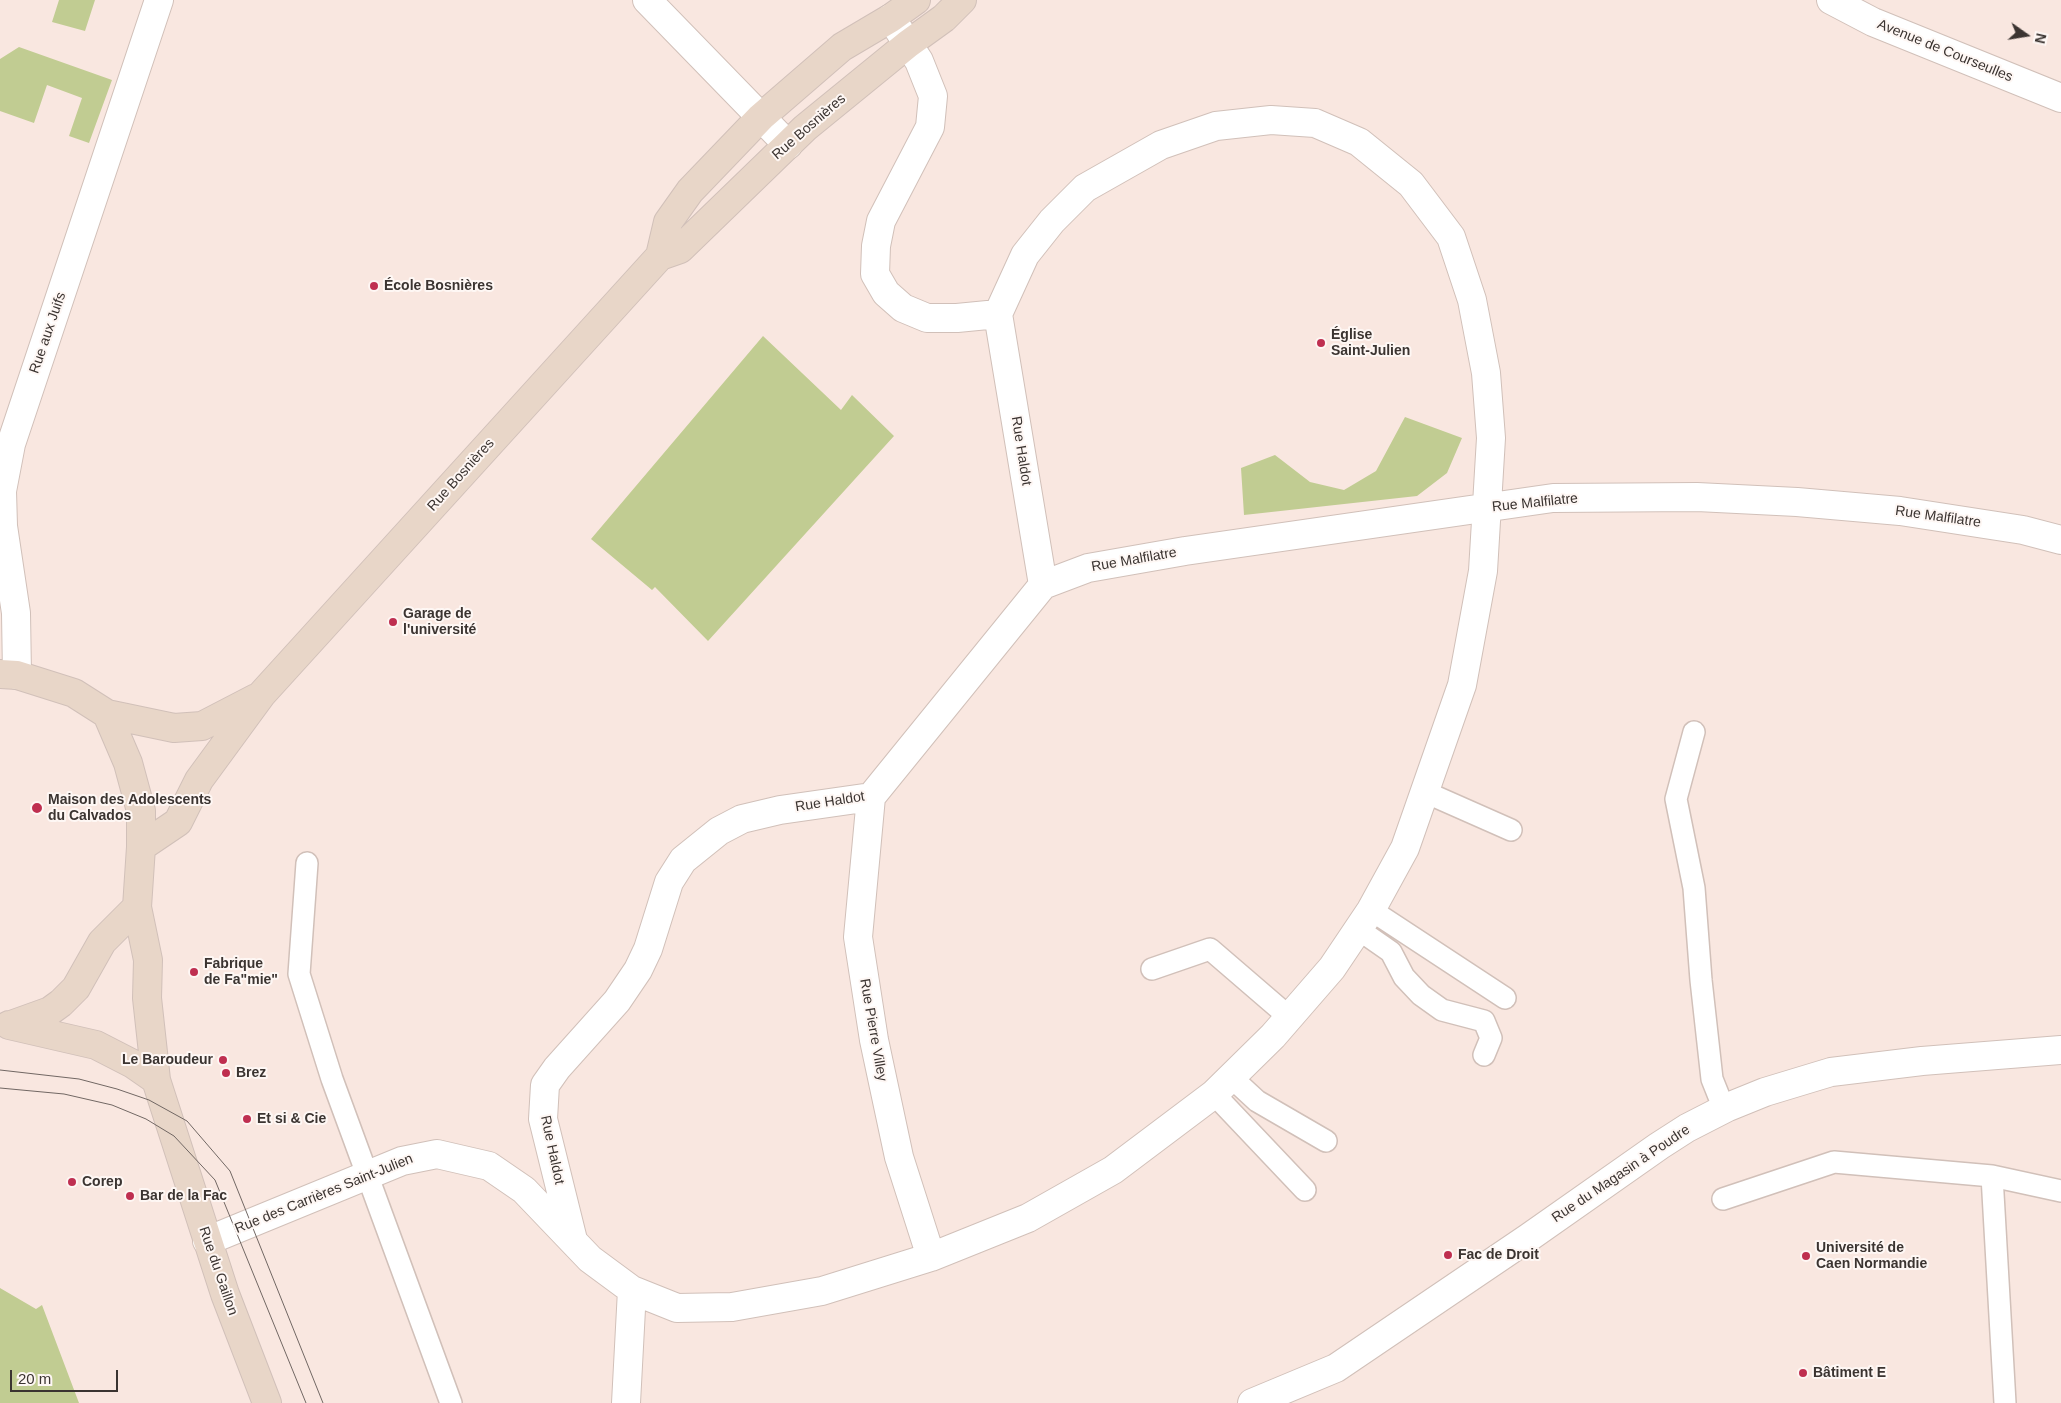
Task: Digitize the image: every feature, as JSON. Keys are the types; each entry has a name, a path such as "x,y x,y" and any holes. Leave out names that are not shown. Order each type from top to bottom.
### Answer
{"main road":[{"name":"Rue Bosnières","path":"660,256 668,222 690,191 761,117 842,47 891,18 916,0"},
{"name":"Rue Bosnières","path":"141,846 178,822 199,780 262,694 660,256 680,249 788,144 908,44 944,18 962,0"},
{"path":"8,674 74,693 107,714"},
{"name":"Rue Bosnières","path":"107,714 174,728 202,726 262,694"},
{"name":"Rue du Gaillon","path":"107,714 135,783 140,811 141,846 137,907 148,960 147,998 156,1080 207,1241 267,1403"},
{"path":"6,1025 50,1011 61,1003 76,988 102,942 137,907"},
{"path":"6,1025 96,1044 133,1064 156,1080"}],"street":[{"name":"Rue aux Juifs","path":"8,674 15,606 3,526 2,491 10,444 159,0"},
{"path":"646,0 788,144"},
{"name":"Avenue de Courseulles","path":"1831,0 1873,22 2061,98"},
{"path":"891,18 919,61 933,96 930,127 881,221 876,246 875,274 886,293 904,308 927,318 957,318 998,314"},
{"name":"Rue des Carrières Saint-Julien","path":"207,1241 402,1161 437,1154 490,1166 524,1190 590,1259 632,1290 677,1308 732,1307 822,1291 931,1257 1028,1218 1114,1170 1222,1086 1289,1017 1332,968 1364,919 1405,848 1462,685 1483,571 1491,438 1486,373 1472,300 1451,237 1411,184 1360,142 1315,124 1271,120 1216,126 1161,145 1084,188 1052,221 1025,255 998,314"},
{"name":"Rue Haldot","path":"573,1241 543,1119 545,1086 557,1068 617,1001 638,970 648,949 669,882 683,860 719,832 742,819 780,810 871,797 1043,585 998,314"},
{"name":"Rue Malfilatre","path":"1043,585 1088,568 1185,551 1553,498 1697,497 1797,502 1900,511 2023,530 2061,540"},
{"name":"Rue Pierre Villey","path":"871,797 858,937 874,1040 898,1158 931,1257"},
{"name":"Rue du Magasin à Poudre","path":"1252,1403 1336,1368 1528,1238 1659,1146 1687,1128 1724,1109 1764,1092 1831,1072 1912,1062 2061,1050"},
{"path":"626,1403 632,1290"}],"lane":[{"path":"1694,732 1676,799 1694,888 1711,1072 1724,1109"},
{"path":"1425,792 1511,830"},
{"path":"307,863 299,974 332,1079 366,1175 451,1403"},
{"path":"1364,919 1505,998"},
{"path":"1364,919 1391,952 1404,977 1421,995 1442,1010 1484,1021 1491,1038 1484,1055"},
{"path":"1152,969 1210,949 1289,1017"},
{"path":"1222,1086 1257,1101 1326,1140"},
{"path":"1222,1086 1305,1190"},
{"path":"1723,1198 1834,1162 1992,1176 2061,1191"},
{"path":"1992,1176 2005,1403"}],"green space":[{"path":"59,0 95,0 85,31 52,22"},
{"path":"19,47 112,80 89,143 69,136 82,98 47,85 34,123 0,111 0,59"},
{"path":"763,336 841,410 852,395 894,436 708,641 655,587 652,590 591,539"},
{"path":"1405,417 1462,438 1447,473 1417,496 1244,515 1241,468 1275,455 1310,482 1344,490 1376,471"},
{"path":"0,1288 36,1309 42,1305 79,1403 0,1403"}],"tram line":[{"path":"0,1070 79,1079 117,1089 149,1100 187,1121 230,1171 323,1403"},
{"path":"0,1088 64,1094 112,1105 146,1119 174,1136 215,1180 306,1403"}],"place":[{"name":"École Bosnières","path":"374,286"},
{"name":"Église Saint-Julien","path":"1321,343"},
{"name":"Garage de l'université","path":"393,622"},
{"name":"Maison des Adolescents du Calvados","path":"37,808"},
{"name":"Fabrique de Fa\"mie\"","path":"194,972"},
{"name":"Le Baroudeur","path":"223,1060"},
{"name":"Brez","path":"226,1073"},
{"name":"Et si & Cie","path":"247,1119"},
{"name":"Corep","path":"72,1182"},
{"name":"Bar de la Fac","path":"130,1196"},
{"name":"Fac de Droit","path":"1448,1255"},
{"name":"Université de Caen Normandie","path":"1806,1256"},
{"name":"Bâtiment E","path":"1803,1373"}]}
